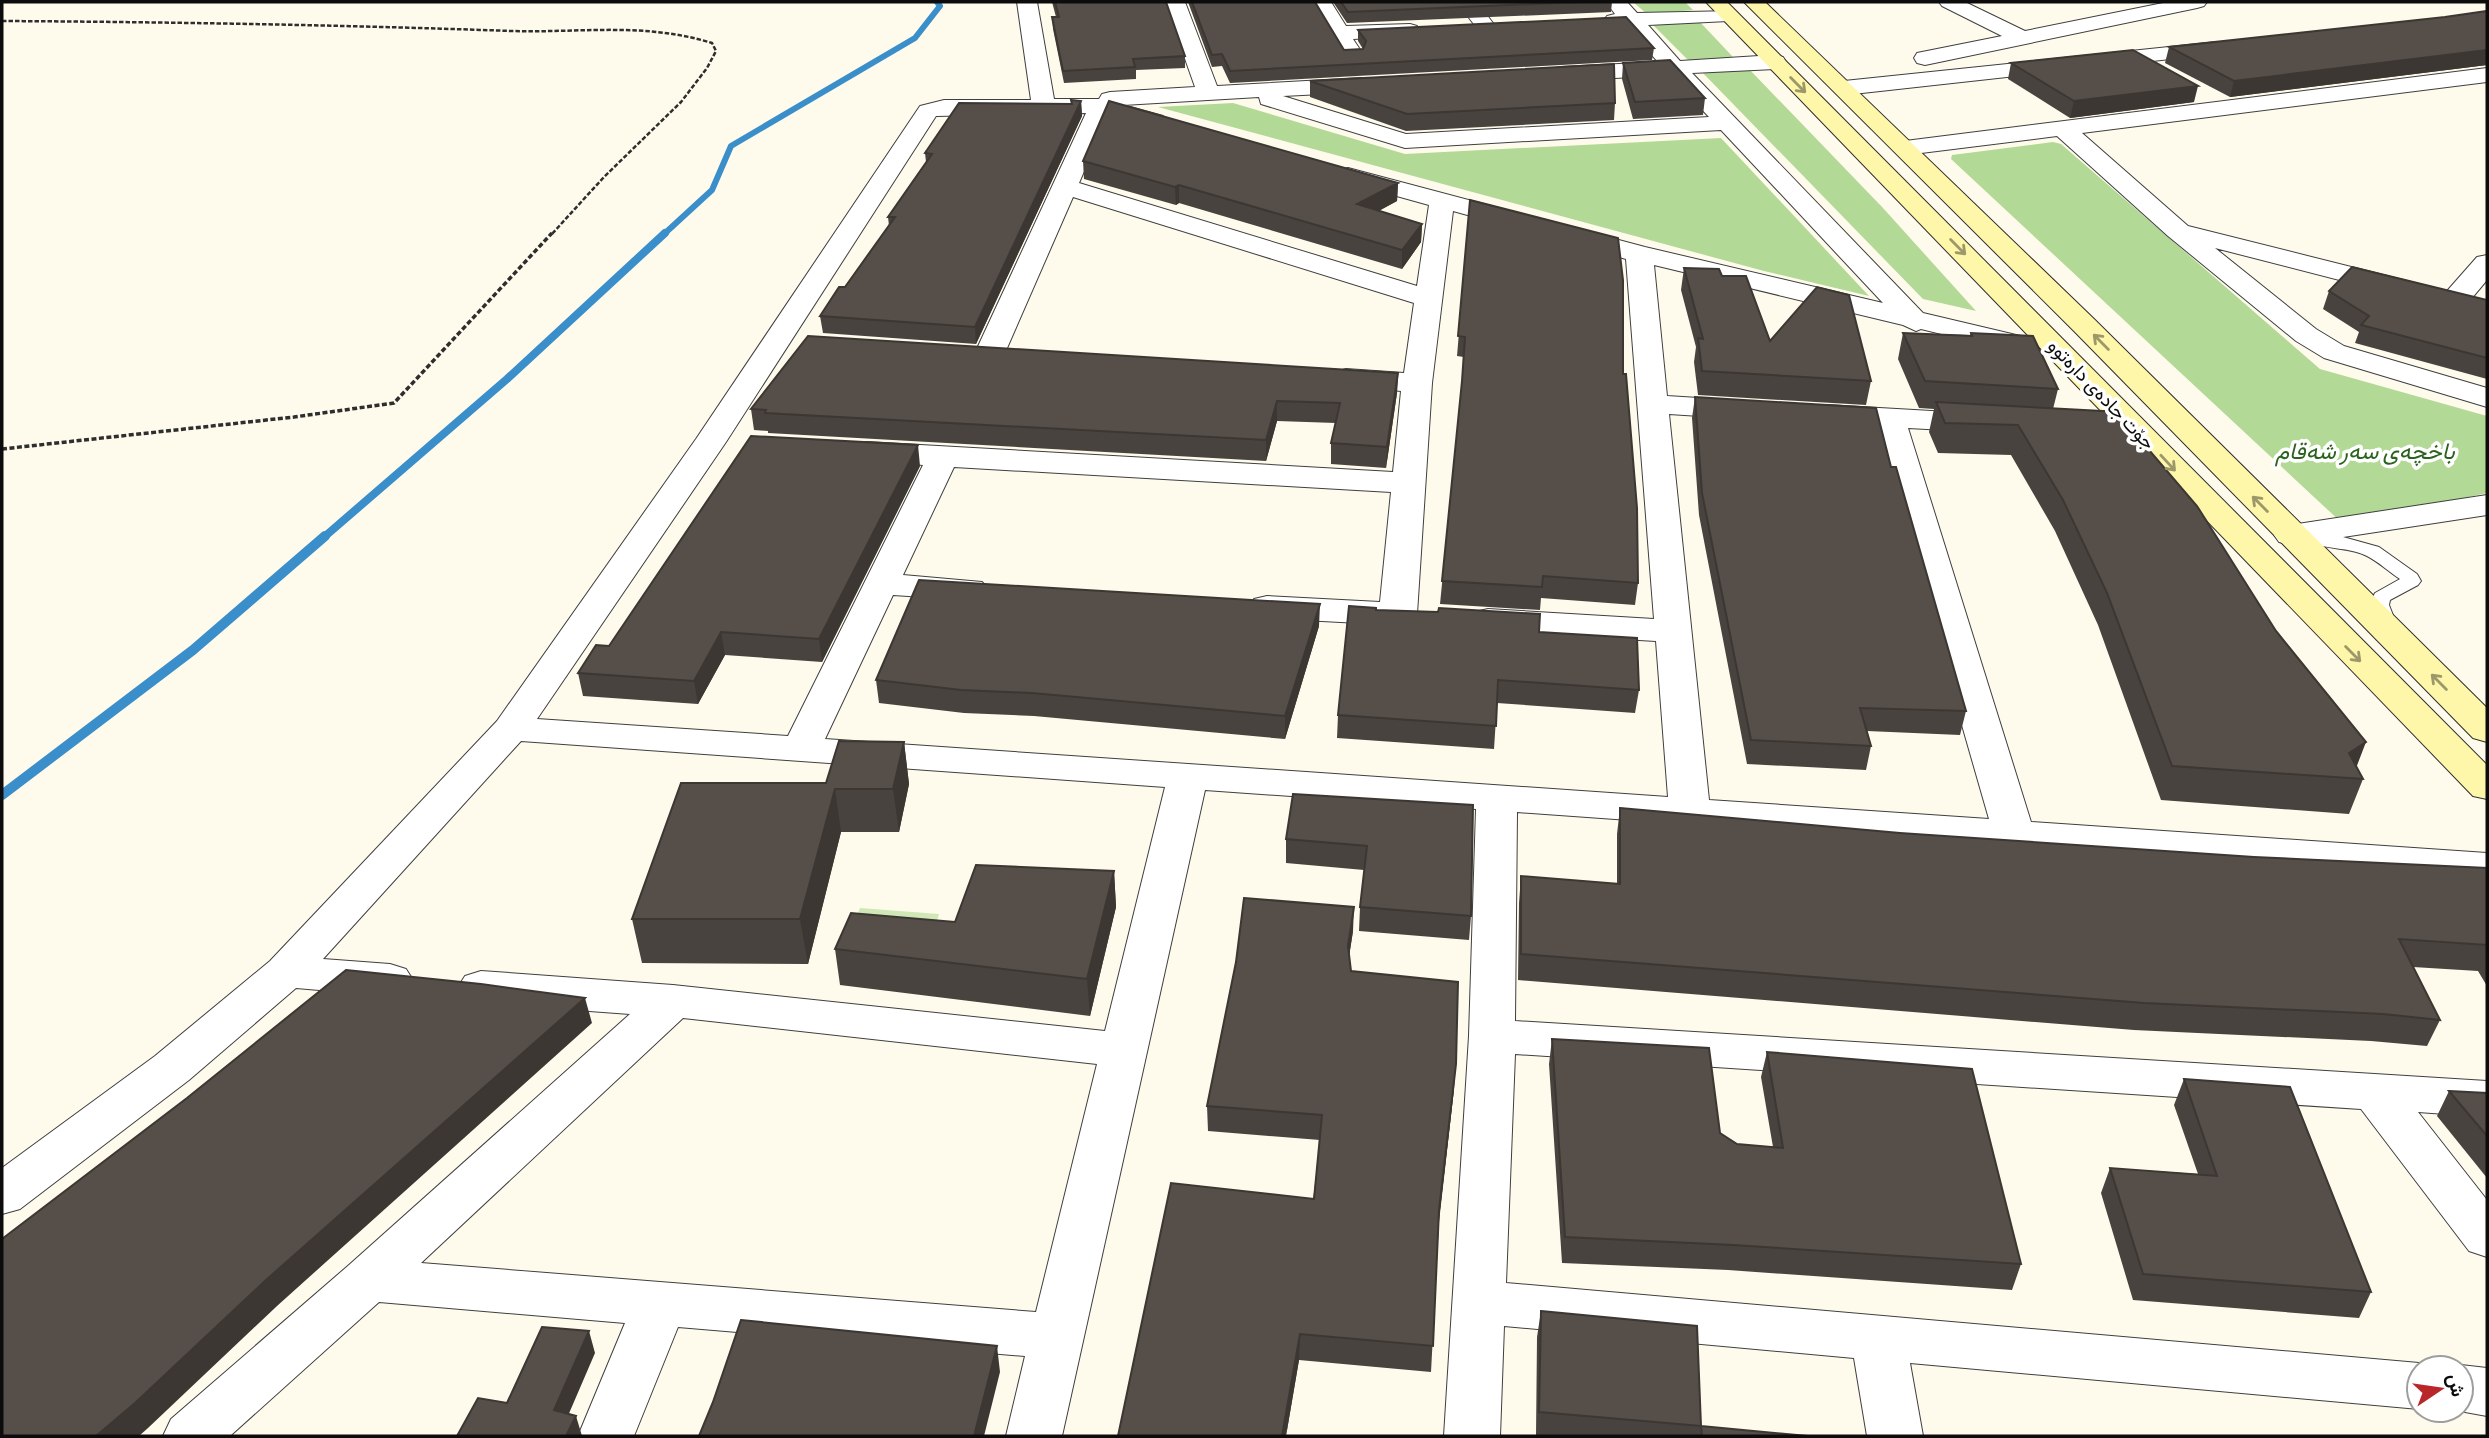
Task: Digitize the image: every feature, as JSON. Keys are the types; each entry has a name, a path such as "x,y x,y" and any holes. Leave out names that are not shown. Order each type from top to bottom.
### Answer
{"main road":[{"name":"جۆت جادەی دارەتوو","path":"1754,2 2299,534 2390,634 2487,730"},
{"name":"جۆت جادەی دارەتوو","path":"1722,8 2140,432 2323,623 2487,787"},
{"path":"1868,156 1908,151"}],"street":[{"path":"990,355 1067,187 1072,105 1027,2"},
{"path":"1175,2 1208,93"},
{"path":"2,1195 172,1068 286,972 511,729 723,443 789,344 928,111 944,107 1072,105 1105,99 1378,84 1339,33 1321,2"},
{"path":"1467,2 1486,27"},
{"path":"1887,75 2023,38 2197,2"},
{"path":"1957,5 1992,4"},
{"path":"1957,5 2023,38"},
{"path":"1592,21 1624,11 1722,8"},
{"path":"1624,11 1916,322"},
{"path":"1460,28 1513,25"},
{"path":"1339,33 1433,29"},
{"path":"1839,83 1887,75 2133,57 2241,45"},
{"path":"2133,57 2168,76"},
{"path":"1537,75 1775,62"},
{"path":"1908,151 2062,128 2487,75"},
{"path":"2191,89 2226,108"},
{"path":"1243,91 1405,141 1730,124"},
{"path":"1072,105 1180,128"},
{"path":"2062,128 2177,230 2306,335 2333,352 2487,398"},
{"path":"1324,168 1639,254 1916,322 2063,354"},
{"path":"1067,187 1427,298"},
{"path":"1425,616 1410,483 1417,383 1442,201"},
{"path":"2177,230 2487,310"},
{"path":"1639,254 1690,811"},
{"path":"2454,301 2487,263"},
{"path":"1320,376 1417,383"},
{"path":"1654,404 2014,425"},
{"path":"1889,418 2013,832"},
{"path":"2098,430 2140,432"},
{"path":"834,450 1410,483"},
{"path":"800,751 943,457"},
{"path":"2299,534 2487,505"},
{"path":"881,584 1007,592"},
{"path":"1230,604 1672,631"},
{"path":"511,729 2487,866"},
{"path":"1034,1436 1188,776"},
{"path":"1472,1436 1492,1036 1497,798"},
{"path":"286,972 673,1002 1124,1050"},
{"path":"191,1436 368,1280 673,1002"},
{"path":"1492,1036 2487,1099"},
{"path":"2376,1093 2487,1237"},
{"path":"368,1280 1057,1336"},
{"path":"1477,1302 2405,1385"},
{"path":"606,1436 660,1304"},
{"path":"1878,1339 1895,1436"}],"lane":[{"path":"2299,534 2372,551 2410,578 2411,581 2382,597 2379,605 2390,634"}],"path":[{"path":"2,21 283,23 542,32 622,28 680,33 712,43 716,51 711,63 682,100 603,177 510,280 428,361 394,403 294,417 2,449"}],"green space":[{"path":"1633,2 1685,2 1693,10 1647,14"},
{"path":"1699,21 1733,58 1688,60 1651,23"},
{"path":"1749,69 1883,208 1976,311 1923,299 1700,70"},
{"path":"1233,103 1405,154 1721,138 1869,296 1764,271 1158,107"},
{"name":"باخچەی سەر شەقام","path":"2053,142 2061,144 2320,369 2487,416 2487,493 2343,524 1951,159 1952,155"},
{"path":"860,908 939,914 927,956 847,943"}],"building":[{"path":"1055,2 1166,2 1185,56 1133,59 1135,67 1063,71 1052,17 1059,17"},
{"path":"1192,2 1315,2 1344,50 1363,49 1366,41 1358,30 1626,17 1654,48 1230,71 1222,54 1212,55"},
{"path":"1341,2 1579,2 1348,12"},
{"path":"2487,11 2487,50 2234,81 2169,47 2445,17"},
{"path":"2133,50 2198,86 2074,101 2011,63"},
{"path":"1670,60 1705,98 1635,102 1623,63"},
{"path":"1614,64 1615,103 1407,114 1310,81"},
{"path":"1071,100 1081,101 975,327 820,316 839,287 845,287 895,217 888,217 932,154 925,153 959,103 1072,104"},
{"path":"1109,101 1398,183 1357,204 1422,224 1402,250 1179,185 1175,187 1083,161"},
{"path":"1470,200 1618,238 1623,280 1623,374 1626,374 1637,508 1638,583 1543,576 1542,587 1442,581 1462,381 1465,337 1458,336"},
{"path":"2352,267 2487,300 2487,358 2361,325 2369,316 2329,291"},
{"path":"1684,268 1719,269 1722,276 1746,276 1770,341 1817,287 1849,295 1871,381 1702,371 1698,338 1703,339"},
{"path":"1903,333 2033,336 2058,389 1925,381"},
{"path":"808,336 1398,373 1387,447 1331,443 1340,403 1277,401 1266,440 765,413 766,410 751,409"},
{"path":"1695,397 1876,408 1891,467 1896,467 1966,711 1860,708 1871,746 1751,740 1702,493"},
{"path":"1936,402 2121,412 2131,429 2197,506 2276,631 2366,742 2349,753 2363,779 2172,766 2107,593 2063,500 2018,425 1945,423"},
{"path":"751,436 918,445 819,639 721,632 694,681 578,673 596,645 609,646"},
{"path":"919,580 1320,604 1285,716 1032,693 961,690 876,680"},
{"path":"1349,606 1376,610 1438,612 1439,608 1540,614 1539,632 1637,638 1639,690 1498,680 1496,726 1338,715"},
{"path":"839,741 904,742 893,789 835,789 800,919 632,919 681,783 826,783"},
{"path":"1293,794 1473,805 1471,916 1360,907 1367,846 1286,839"},
{"path":"1620,808 1900,833 2254,857 2487,868 2487,945 2399,939 2440,1020 2383,1014 2144,1003 1521,954 1521,876 1620,884"},
{"path":"976,865 1114,871 1087,979 835,949 851,913 955,922"},
{"path":"1244,898 1354,907 1348,946 1351,971 1458,982 1456,1064 1439,1210 1433,1346 1300,1334 1282,1436 1118,1436 1171,1183 1314,1199 1322,1115 1207,1106 1236,962"},
{"path":"346,970 585,998 266,1280 96,1436 2,1436 2,1239 187,1098"},
{"path":"1552,1039 1709,1048 1720,1133 1737,1144 1783,1148 1767,1052 1972,1069 2021,1264 1565,1237"},
{"path":"2184,1079 2290,1087 2371,1292 2143,1274 2110,1168 2217,1176"},
{"path":"2449,1091 2487,1093 2487,1136"},
{"path":"1541,1311 1697,1326 1701,1426 1539,1412"},
{"path":"741,1320 997,1346 974,1436 699,1436"},
{"path":"542,1327 589,1331 554,1410 576,1416 566,1436 457,1436 478,1398 507,1403"},
{"path":"1701,1426 1808,1436 1702,1436"}],"waterway":[{"path":"663,235 712,190 731,146 915,38 940,6 937,2"},
{"path":"323,538 507,379 665,233"},
{"path":"2,795 193,650 325,536"}]}
